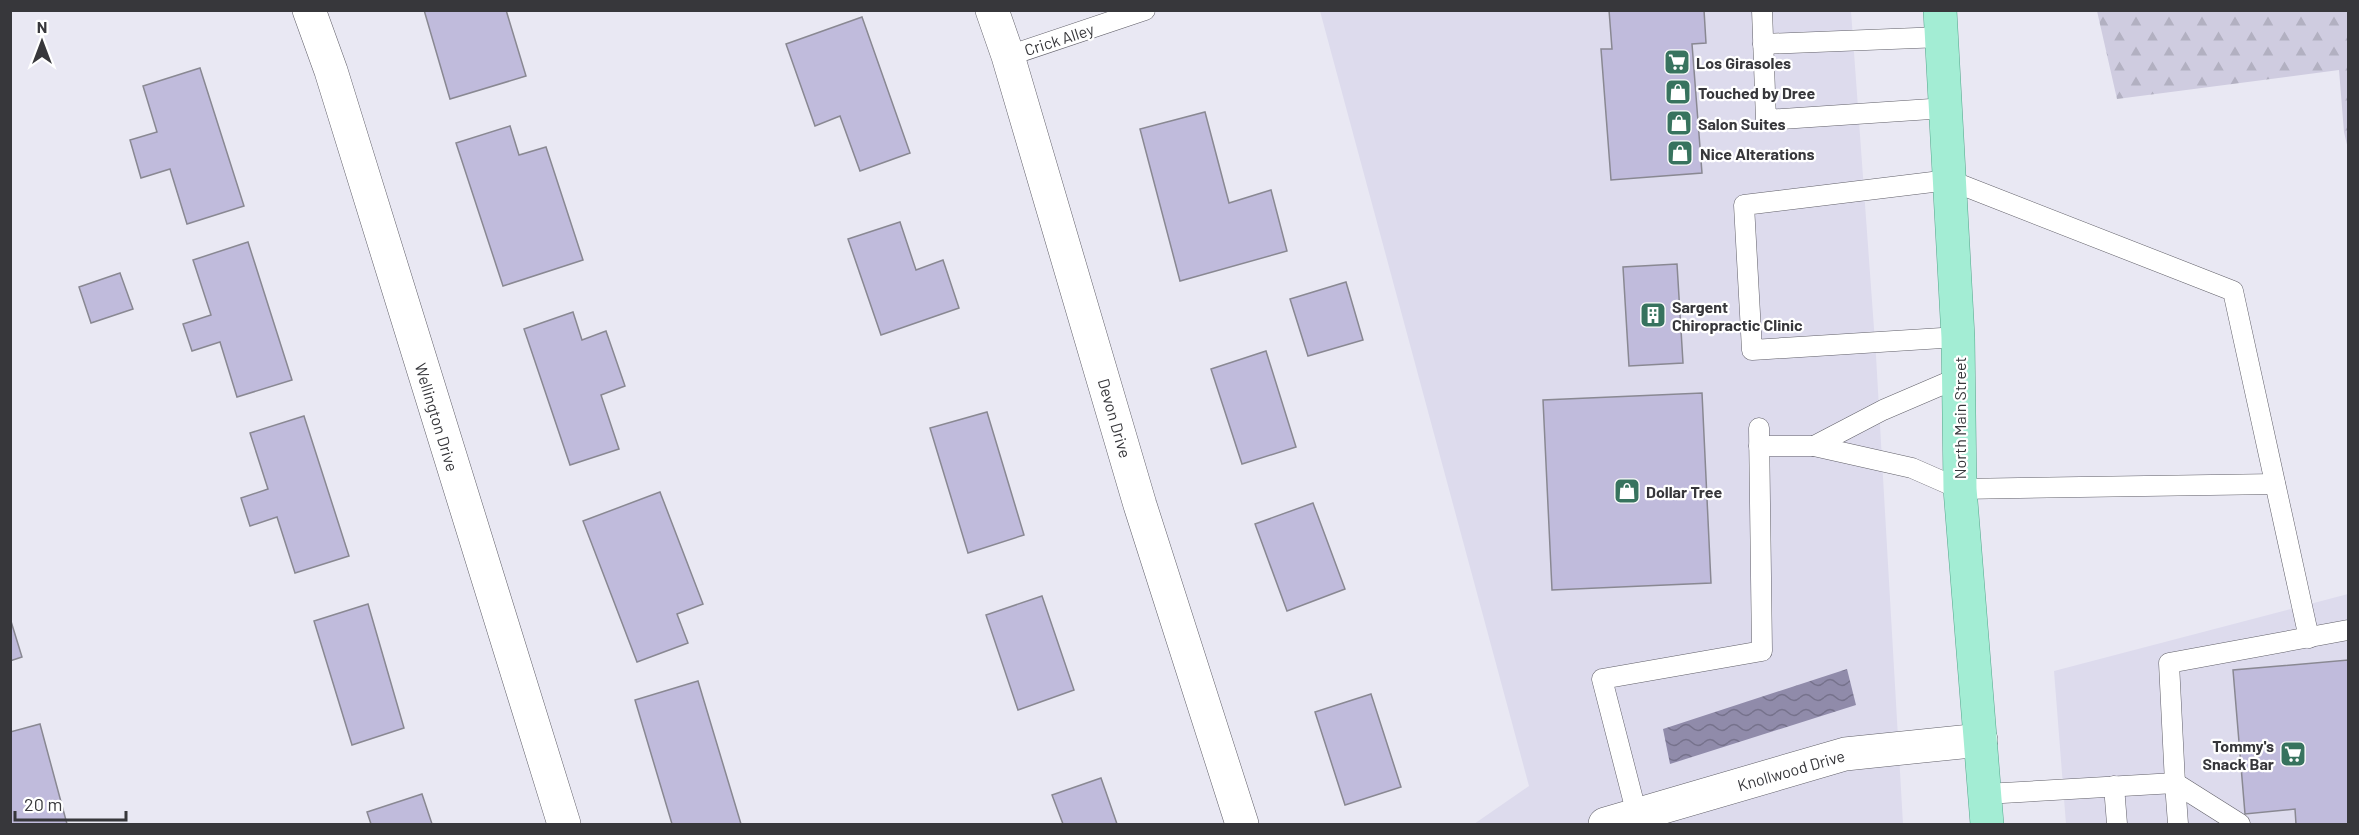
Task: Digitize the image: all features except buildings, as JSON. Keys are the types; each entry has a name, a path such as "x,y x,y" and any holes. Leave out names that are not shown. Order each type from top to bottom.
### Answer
{"main road":[{"name":"North Main Street","path":"1941,24 1960,377 1960,489 1986,809"}],"street":[{"name":"Wellington Drive","path":"309,10 331,71 564,825"},
{"name":"Devon Drive","path":"992,10 1008,56 1140,505 1242,825"},
{"name":"Knollwood Drive","path":"1605,825 1845,754 1981,740"}],"lane":[{"name":"Crick Alley","path":"1008,56 1145,10"},
{"path":"1762,10 1766,120 1946,108"},
{"path":"1763,44 1941,24"},
{"path":"1958,337 1752,350 1744,205 1949,180 2233,291 2309,638"},
{"path":"1814,446 1883,410 1960,377"},
{"path":"1637,815 1602,679 1762,651 1760,437 1814,446 1912,468 1960,489 2275,484"},
{"path":"2178,825 2169,663 2349,630"},
{"path":"1986,809 2114,786 2175,783 2240,825"},
{"path":"2114,786 2117,825"}],"shaded area":[{"path":"1320,11 1851,11 1876,356 1903,824 1474,824 1529,786"},
{"path":"2348,594 2348,824 2066,824 2054,671"}],"green space":[{"path":"2097,11 2348,11 2348,149 2344,132 2339,70 2117,99"}],"water":[{"path":"1847,669 1856,705 1670,764 1663,729"}],"place":[{"name":"Los Girasoles","path":"1677,62"},
{"name":"Touched by Dree","path":"1678,92"},
{"name":"Salon Suites","path":"1679,123"},
{"name":"Nice Alterations","path":"1680,153"},
{"name":"Sargent Chiropractic Clinic","path":"1653,315"},
{"name":"Dollar Tree","path":"1627,491"},
{"name":"Tommy's Snack Bar","path":"2293,754"}]}
